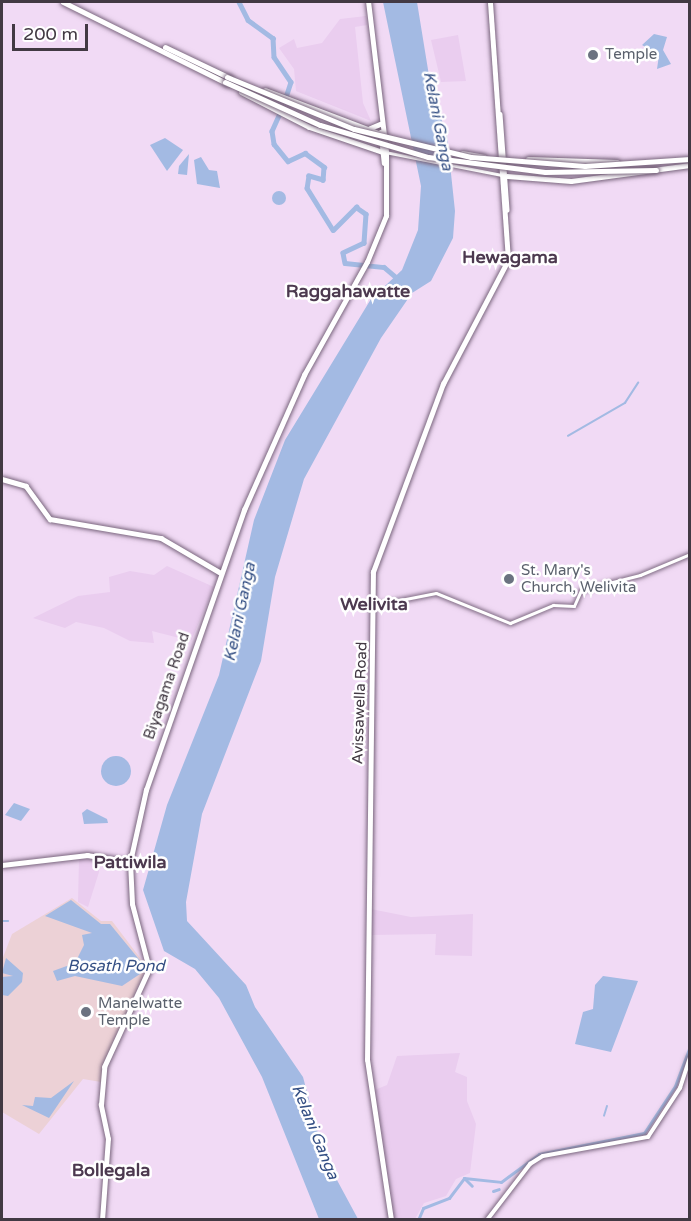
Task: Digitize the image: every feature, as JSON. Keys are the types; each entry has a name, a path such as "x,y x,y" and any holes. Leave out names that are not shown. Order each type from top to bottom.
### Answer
{"highway":[{"path":"63,2 148,40"},
{"path":"72,2 332,129 437,159 545,172 656,170"},
{"path":"226,79 346,119 382,134"},
{"path":"226,79 289,118 361,146 384,152"},
{"path":"226,79 332,121 439,152 546,165 669,162 690,159"},
{"path":"369,128 380,124"},
{"path":"503,158 669,162"},
{"path":"505,176 571,182 690,165"}],"main road":[{"name":"Biyagama Road","path":"102,1220 108,1140 101,1105 104,1067 149,969 132,904 130,862 161,741 221,573 295,395 383,228 387,184 368,2"},
{"name":"Avissawella Road","path":"391,1220 367,1060 375,564 423,431 454,359 505,270 507,214 505,176 490,2"},
{"name":"Biyagama Road","path":"379,94 382,134"},
{"path":"2,479 26,486 50,519 161,538 221,573"},
{"path":"2,865 87,855 130,862"},
{"path":"487,1220 527,1168 543,1156 648,1137 680,1088 690,1057"}],"street":[{"path":"382,134 405,141 503,158"},
{"path":"384,152 505,176"},
{"path":"375,605 436,593 510,623 553,605 574,606 581,590 640,575 690,554"}],"shaded area":[{"path":"366,16 367,25 355,27 363,103 371,121 296,91 294,69 279,48 294,39 297,48 322,43 340,19"},
{"path":"458,35 466,81 441,82 431,40"},
{"path":"167,566 214,587 191,641 152,631 154,643 130,641 104,628 76,622 65,628 33,618 78,596 110,592 109,577 130,571 154,575"},
{"path":"98,858 99,872 88,907 78,902 79,859"},
{"path":"72,898 101,921 112,921 147,967 104,1062 101,1082 83,1079 39,1134 2,1112 2,960 12,934"},
{"path":"371,909 411,917 473,914 472,956 435,955 436,934 371,935"},
{"path":"460,1053 455,1072 467,1077 467,1101 476,1124 470,1173 456,1179 446,1196 424,1203 415,1219 393,1219 372,1091 387,1085 397,1056"}],"water":[{"name":"Kelani Ganga","path":"383,2 417,2 431,88 447,136 455,211 453,238 431,281 412,293 381,338 304,479 275,577 261,661 202,814 186,902 187,921 246,985 255,1007 303,1077 324,1156 358,1219 319,1219 262,1077 219,998 195,969 164,951 143,890 167,805 219,675 254,520 285,440 371,299 402,270 418,230 421,186"},
{"path":"654,34 667,37 663,50 671,64 657,69 659,55 642,45"},
{"path":"165,138 183,150 167,171 150,145"},
{"path":"189,154 187,175 178,174 179,166"},
{"path":"201,157 209,170 217,171 220,188 197,184 194,160"},
{"path":"276,191 282,191 286,198 282,205 276,205 272,201 272,195"},
{"path":"116,756 127,760 131,771 127,782 116,786 105,782 101,771 105,760"},
{"path":"14,803 30,809 21,821 5,815"},
{"path":"87,809 107,819 108,823 84,824 82,813"},
{"name":"Bosath Pond","path":"71,900 101,924 110,924 142,963 140,974 122,986 75,976 57,981 53,971 75,963 84,945 82,935 92,933 45,916"},
{"path":"6,958 23,973 22,982 8,996 2,995 2,977 13,976 2,973"},
{"path":"603,976 638,981 611,1052 575,1044 583,1012 593,1009 595,985"},
{"path":"74,1081 49,1118 22,1105 33,1106 35,1097 51,1098"}],"waterway":[{"path":"239,2 248,20 273,38 274,57 291,82 285,101"},
{"path":"281,111 272,131 274,144 288,161 305,153 324,167 323,180 309,176 307,188 333,230 356,207 366,214 364,243 343,253 345,263 384,267 396,277"},
{"path":"568,436 625,403 638,383"},
{"path":"2,921 8,921"},
{"path":"418,1220 423,1208 449,1198 464,1178 501,1182 539,1154 644,1133 675,1086 690,1046"},
{"path":"604,1116 607,1106"},
{"path":"464,1178 472,1186"},
{"path":"493,1191 499,1189"}],"place":[{"name":"Temple","path":"593,55"},
{"name":"St. Mary's Church, Welivita","path":"509,579"},
{"name":"Manelwatte Temple","path":"86,1012"}],"district":[{"name":"Hewagama","path":"510,257"},
{"name":"Raggahawatte","path":"348,291"},
{"name":"Welivita","path":"374,604"},
{"name":"Pattiwila","path":"130,862"},
{"name":"Bollegala","path":"111,1170"}]}
